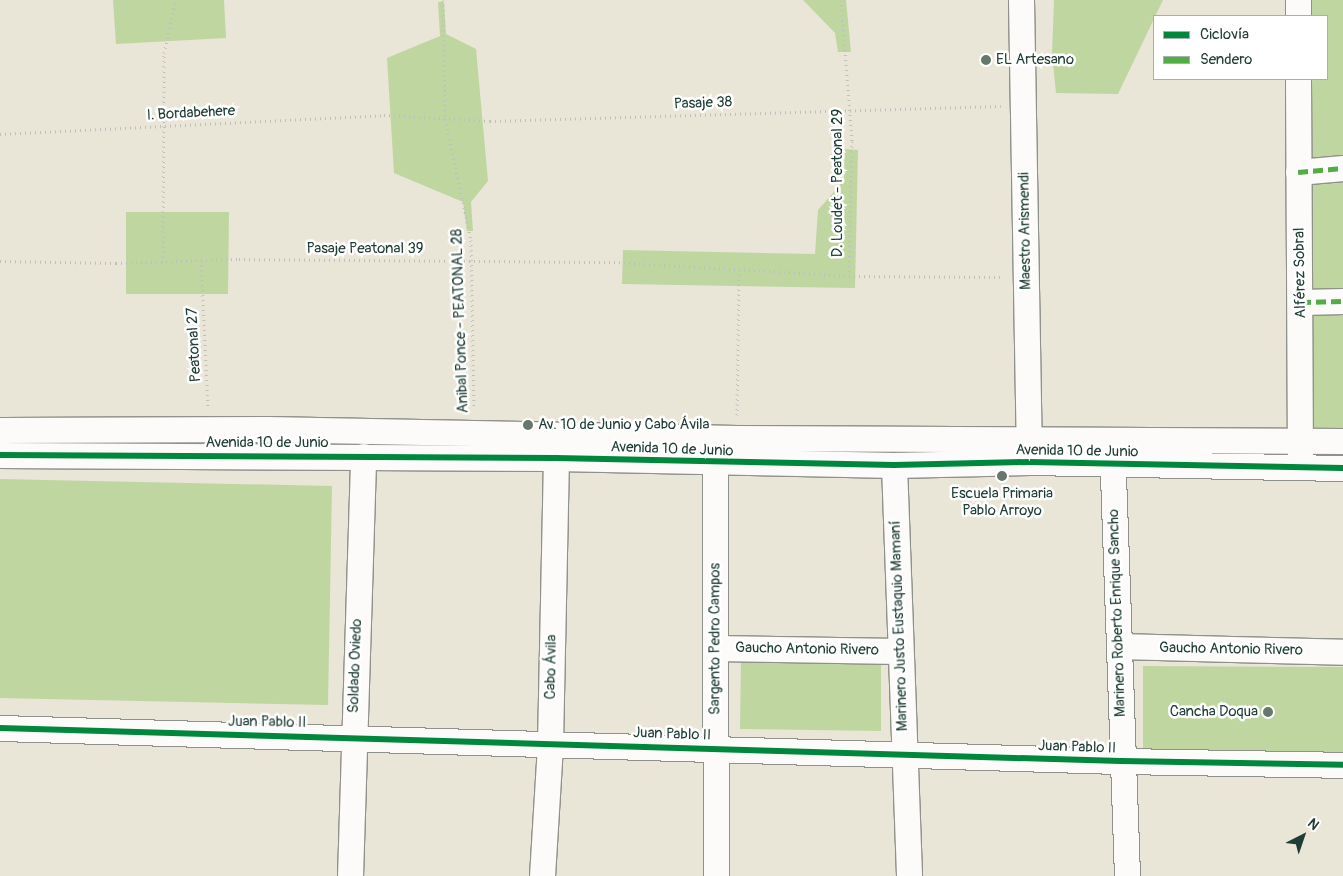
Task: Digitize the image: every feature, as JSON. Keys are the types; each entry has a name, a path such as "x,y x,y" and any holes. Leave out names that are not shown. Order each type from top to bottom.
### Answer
{"street":[{"name":"Maestro Arismendi","path":"1021,0 1029,450"},
{"path":"1298,0 1298,15"},
{"name":"Alférez Sobral","path":"1298,80 1301,302 1300,467"},
{"path":"1298,172 1343,168"},
{"path":"1301,302 1343,301"},
{"name":"Avenida 10 de Junio","path":"0,430 209,429 737,438 1029,450 1112,451 1301,440 1343,441"},
{"name":"Avenida 10 de Junio","path":"0,455 556,458 715,463 894,465 1029,450"},
{"name":"Avenida 10 de Junio","path":"1112,451 1300,467 1343,468"},
{"name":"Marinero Roberto Enrique Sancho","path":"1112,451 1121,761 1127,876"},
{"name":"Soldado Oviedo","path":"350,876 352,737 363,456"},
{"name":"Cabo Ávila","path":"542,876 550,744 556,458"},
{"name":"Sargento Pedro Campos","path":"715,463 716,876"},
{"name":"Marinero Justo Eustaquio Mamaní","path":"894,465 902,754 910,876"},
{"name":"Gaucho Antonio Rivero","path":"1119,646 1343,652"},
{"name":"Gaucho Antonio Rivero","path":"715,648 899,651"},
{"name":"Juan Pablo II","path":"0,728 1121,761 1343,765"}],"path":[{"path":"163,262 162,126 164,53 176,0"},
{"path":"737,438 739,270"}],"green space":[{"path":"113,0 224,0 226,38 116,44"},
{"path":"803,0 846,0 851,52 838,52 835,33"},
{"path":"1054,0 1163,0 1156,15 1153,15 1153,21 1118,94 1056,93 1052,54"},
{"path":"1306,0 1343,0 1343,162 1306,165 1306,80 1328,80 1328,15 1306,15"},
{"path":"438,2 444,2 446,34 476,49 488,181 471,202 473,231 467,231 463,202 394,173 387,58 440,36"},
{"path":"845,149 858,150 855,288 622,284 623,250 815,254 818,210 844,180"},
{"path":"1343,175 1343,294 1310,294 1310,179"},
{"path":"126,212 229,212 228,294 126,294"},
{"path":"1311,308 1343,309 1343,432 1310,431"},
{"path":"0,479 332,486 328,705 0,698"},
{"path":"741,661 881,664 881,731 740,729"},
{"path":"1143,666 1343,667 1343,754 1143,753"}],"marked path":[{"path":"1298,172 1343,168"},
{"path":"1301,302 1343,301"}],"cycle path":[{"path":"0,455 556,458 894,465 1029,462 1343,468"},
{"path":"0,728 1121,761 1343,765"}],"place":[{"name":"EL Artesano","path":"986,60"},
{"name":"Av. 10 de Junio y Cabo Ávila","path":"528,425"},
{"name":"Escuela Primaria Pablo Arroyo","path":"1002,476"},
{"name":"Cancha Doqua","path":"1268,712"}]}
